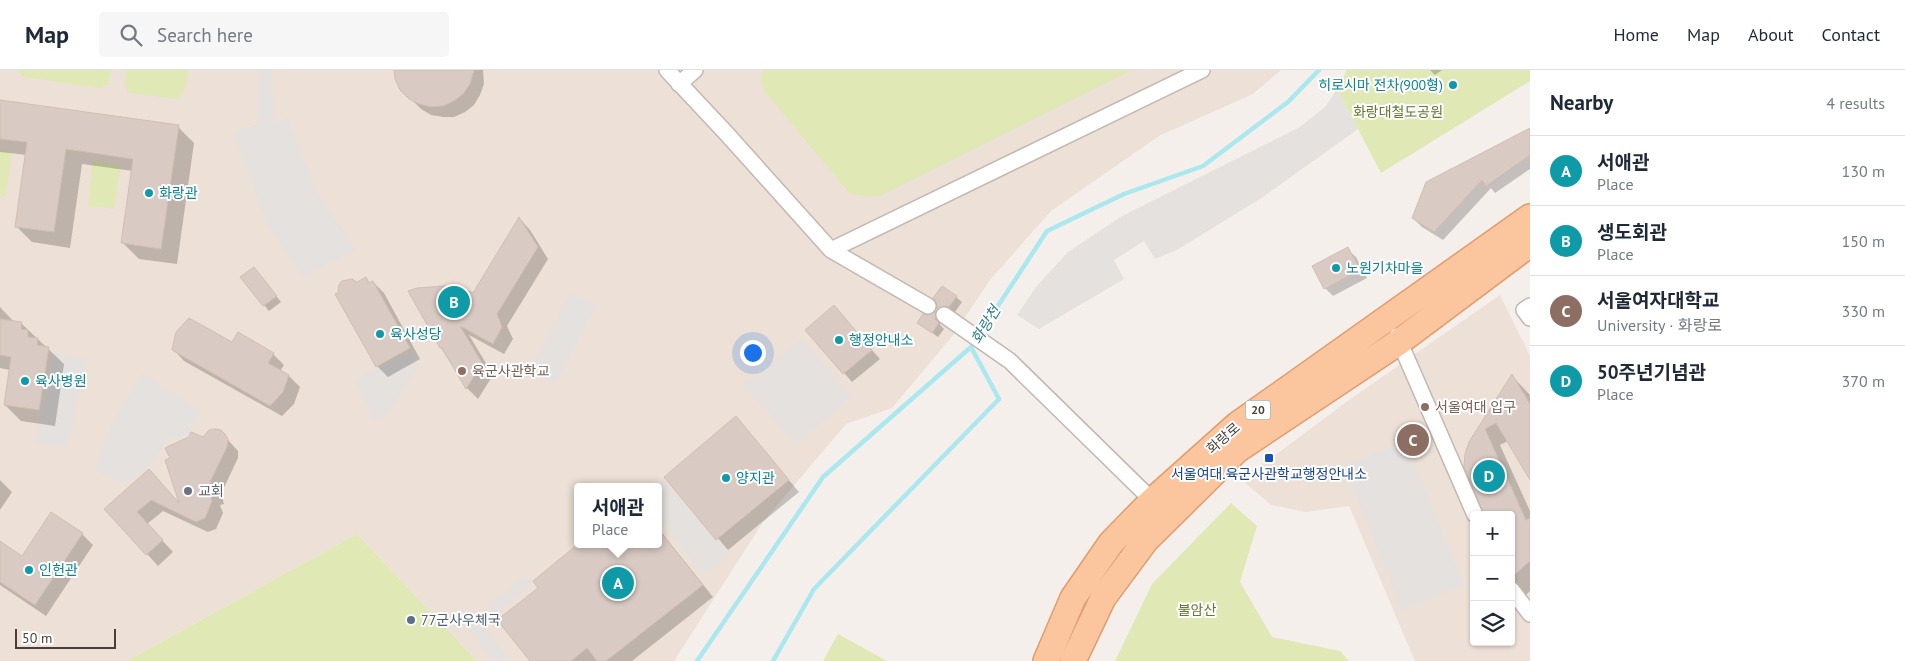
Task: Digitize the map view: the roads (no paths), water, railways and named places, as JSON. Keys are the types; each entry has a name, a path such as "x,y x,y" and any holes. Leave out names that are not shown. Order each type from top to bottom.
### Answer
{"main road":[{"name":"화랑로","path":"1073,661 1103,598 1146,540 1160,509 1237,425 1389,319 1530,217"},
{"name":"화랑로","path":"1046,661 1074,598 1111,543 1160,509 1236,450 1400,342 1530,244"}],"street":[{"path":"667,70 831,250 928,306"},
{"path":"679,84 695,70"},
{"path":"831,250 1202,70"},
{"path":"1530,306 1524,310 1530,318"},
{"path":"945,316 1010,361 1160,509"},
{"path":"1389,319 1473,511"},
{"path":"1515,594 1530,614"}],"waterway":[{"name":"화랑천","path":"773,661 814,589 999,399 971,347 1047,231 1124,194 1203,166 1288,102 1319,70"},
{"path":"697,661 823,477 971,347"}],"place":[{"name":"히로시마 전차(900형)","path":"1453,85"},
{"name":"화랑관","path":"149,193"},
{"name":"노원기차마을","path":"1336,268"},
{"name":"생도회관","path":"454,302"},
{"name":"육사성당","path":"380,334"},
{"name":"행정안내소","path":"839,340"},
{"name":"육군사관학교","path":"462,371"},
{"name":"육사병원","path":"25,381"},
{"name":"서울여대 입구","path":"1425,407"},
{"name":"서울여자대학교","path":"1413,440"},
{"name":"서울여대.육군사관학교행정안내소","path":"1269,458"},
{"name":"50주년기념관","path":"1489,476"},
{"name":"양지관","path":"726,478"},
{"name":"교회","path":"188,491"},
{"name":"인헌관","path":"29,570"},
{"name":"서애관","path":"618,583"},
{"name":"77군사우체국","path":"411,620"}],"park label":[{"name":"화랑대철도공원","path":"1398,112"},
{"name":"불암산","path":"1197,610"}]}
